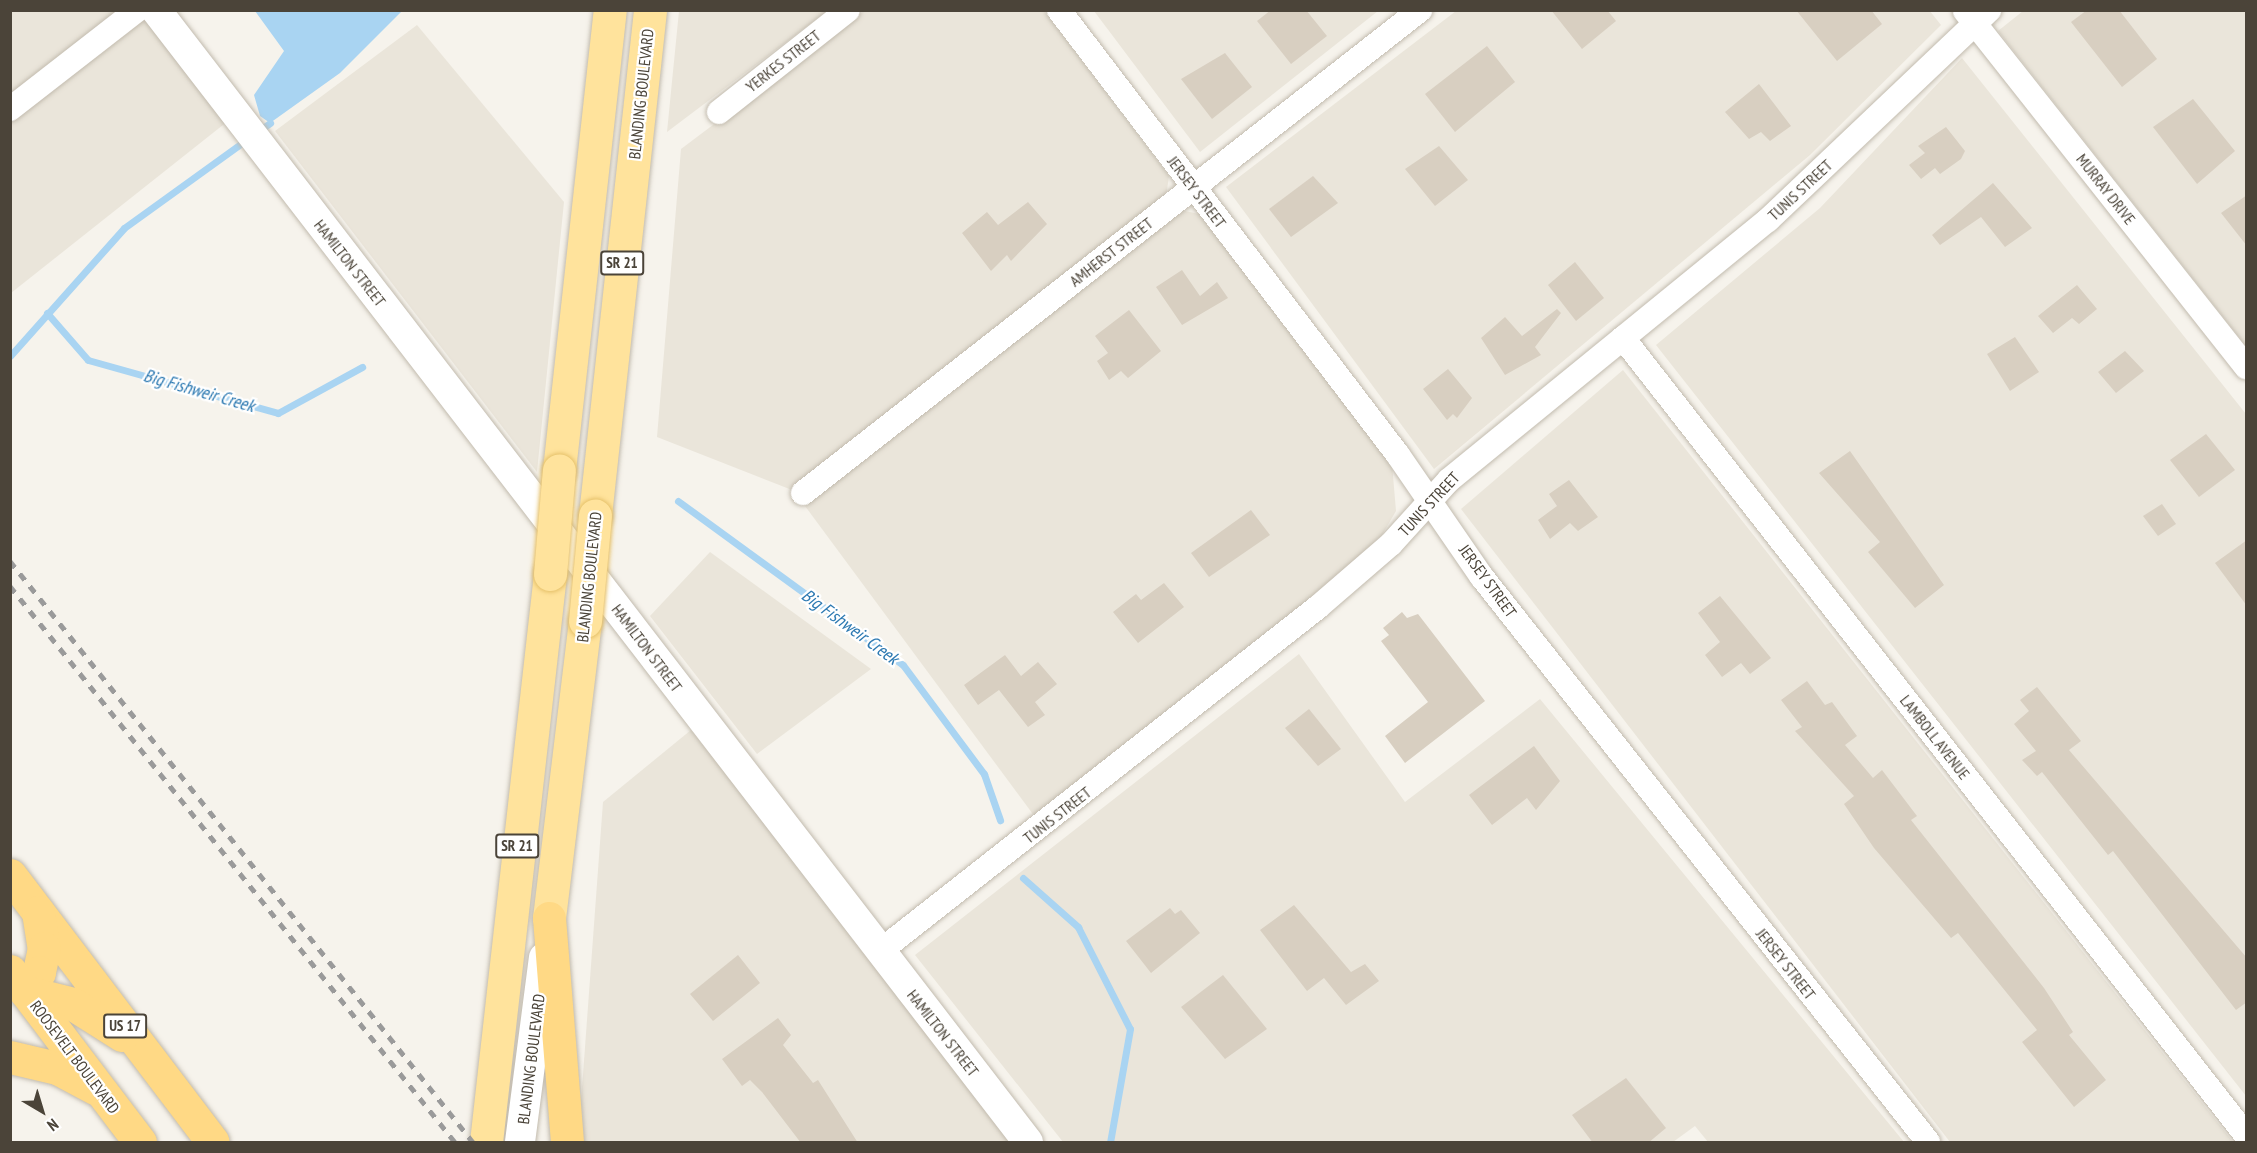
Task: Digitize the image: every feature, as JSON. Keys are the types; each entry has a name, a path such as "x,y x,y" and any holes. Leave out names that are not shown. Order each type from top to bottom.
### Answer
{"highway":[{"name":"US 17","path":"10,875 213,1143"},
{"path":"16,989 39,972 44,948 37,910"},
{"path":"549,918 567,1143"},
{"path":"16,989 73,1004 140,1046"},
{"name":"ROOSEVELT BOULEVARD","path":"16,989 102,1091 140,1143"},
{"path":"10,1057 57,1068 102,1091"}],"main road":[{"name":"SR 21","path":"487,1131 550,574 559,470 610,10"},
{"name":"BLANDING BOULEVARD","path":"549,918 585,621 650,10"}],"street":[{"path":"10,109 137,10"},
{"name":"HAMILTON STREET","path":"156,10 256,143 1028,1143"},
{"name":"YERKES STREET","path":"719,112 848,10"},
{"name":"JERSEY STREET","path":"1059,10 1432,502 1482,577 1928,1143"},
{"name":"AMHERST STREET","path":"803,493 1420,10"},
{"name":"TUNIS STREET","path":"879,952 1318,607 1432,502 1449,480 1812,180 1976,14"},
{"name":"MURRAY DRIVE","path":"1976,14 2247,367"},
{"name":"LAMBOLL AVENUE","path":"1623,338 2247,1135"},
{"name":"BLANDING BOULEVARD","path":"520,1143 549,918"}],"shaded area":[{"path":"679,10 827,11 667,132"},
{"path":"1929,10 1941,25 1810,155 1434,469 1226,187 1456,11"},
{"path":"11,11 126,11 11,96"},
{"path":"864,11 1044,11 1169,176 1166,197 792,490 657,437 681,149"},
{"path":"1094,11 1378,11 1200,152"},
{"path":"2023,11 2246,11 2246,346 1998,31"},
{"path":"138,20 151,22 228,121 11,293 11,120"},
{"path":"417,25 564,202 537,472 275,131"},
{"path":"1962,58 2246,414 2246,1096 1656,345 1820,208"},
{"path":"1176,209 1199,214 1392,464 1396,511 1382,535 1298,611 1035,817 805,506"},
{"path":"1623,370 2233,1142 1950,1142 1461,509"},
{"path":"710,552 871,669 757,754 650,616"},
{"path":"1299,654 1405,802 1540,699 1904,1142 1708,1142 1695,1126 1673,1142 1063,1142 915,955"},
{"path":"691,730 1016,1142 583,1142 579,1129 603,802"}],"water":[{"path":"255,11 402,11 340,73 270,123 260,116 254,95 284,51"}],"building":[{"path":"1271,10 1306,10 1327,36 1291,64 1257,21"},
{"path":"1551,10 1607,10 1616,21 1582,49"},
{"path":"1796,10 1871,10 1882,24 1837,61"},
{"path":"2087,10 2119,10 2157,59 2122,87 2071,22"},
{"path":"1487,46 1515,82 1455,132 1425,94"},
{"path":"1225,53 1252,87 1212,119 1181,79"},
{"path":"1759,84 1791,126 1770,141 1761,132 1749,139 1725,112"},
{"path":"2193,99 2235,151 2197,184 2153,127"},
{"path":"1946,127 1965,151 1961,159 1940,174 1935,168 1921,179 1909,165 1925,153 1918,146"},
{"path":"1439,146 1468,180 1435,206 1405,169"},
{"path":"1313,176 1338,203 1291,237 1269,209"},
{"path":"1993,183 2032,228 2005,247 1981,217 1940,245 1932,235"},
{"path":"2247,195 2247,246 2221,213"},
{"path":"1028,202 1047,224 1011,261 1007,255 991,271 962,233 987,212 998,225"},
{"path":"1575,262 1604,298 1576,321 1548,285"},
{"path":"1182,270 1200,296 1217,282 1228,298 1182,325 1156,287"},
{"path":"2077,285 2097,309 2079,324 2072,318 2053,333 2038,316"},
{"path":"1557,309 1561,313 1535,347 1541,355 1505,375 1481,338 1505,317 1522,336"},
{"path":"1129,310 1161,351 1128,378 1121,371 1109,380 1097,361 1108,353 1095,336"},
{"path":"2015,337 2039,372 2010,391 1987,354"},
{"path":"2125,351 2144,371 2116,393 2098,372"},
{"path":"1448,369 1472,398 1457,418 1453,414 1447,420 1423,389"},
{"path":"2206,434 2235,470 2199,497 2170,460"},
{"path":"1850,451 1944,585 1915,608 1868,552 1880,542 1819,473"},
{"path":"1569,480 1598,517 1578,531 1570,523 1550,539 1538,520 1557,506 1549,494"},
{"path":"2162,504 2176,524 2158,536 2143,516"},
{"path":"1251,510 1270,535 1209,577 1191,553"},
{"path":"2247,540 2247,606 2215,563"},
{"path":"1164,583 1184,607 1138,643 1113,612 1136,594 1141,600"},
{"path":"1720,596 1771,658 1750,674 1741,663 1722,677 1705,655 1720,642 1698,613"},
{"path":"1402,612 1407,618 1418,614 1485,701 1405,763 1385,736 1428,702 1381,641 1389,635 1383,628"},
{"path":"1005,655 1021,676 1038,662 1057,684 1035,702 1045,715 1028,727 999,690 978,705 964,685"},
{"path":"1807,681 1825,705 1832,702 1857,736 1845,745 1873,778 1882,770 1917,816 1911,820 2044,988 2073,1032 2069,1035 2106,1080 2074,1107 2022,1042 2037,1030 1958,933 1951,938 1874,848 1844,804 1854,796 1795,731 1802,727 1781,700"},
{"path":"2037,687 2081,741 2069,750 2247,958 2247,1002 2236,1010 2113,851 2108,855 2042,772 2037,776 2022,760 2036,751 2014,724 2029,711 2020,700"},
{"path":"1309,709 1341,749 1318,766 1285,728"},
{"path":"1534,746 1560,781 1536,810 1527,798 1492,825 1469,795"},
{"path":"1294,905 1351,972 1365,964 1379,981 1346,1005 1324,978 1307,991 1260,930"},
{"path":"1170,908 1175,914 1181,910 1200,933 1151,973 1126,941"},
{"path":"738,955 760,983 713,1021 690,994"},
{"path":"1223,975 1267,1029 1225,1059 1181,1007"},
{"path":"778,1018 791,1035 783,1045 813,1083 818,1080 858,1143 801,1143 762,1092 750,1080 742,1086 722,1059"},
{"path":"1626,1078 1666,1128 1648,1143 1593,1143 1572,1115"}],"waterway":[{"name":"Big Fishweir Creek","path":"257,132 270,123"},
{"name":"Big Fishweir Creek","path":"10,356 124,228 246,140"},
{"name":"Big Fishweir Creek","path":"47,313 88,360 278,413 362,367"},
{"name":"Big Fishweir Creek","path":"678,501 903,665 984,774 1000,820"},
{"name":"Big Fishweir Creek","path":"1023,878 1078,927 1130,1029 1110,1142"}],"railway":[{"path":"10,561 473,1142"},
{"path":"10,586 455,1142"}]}
